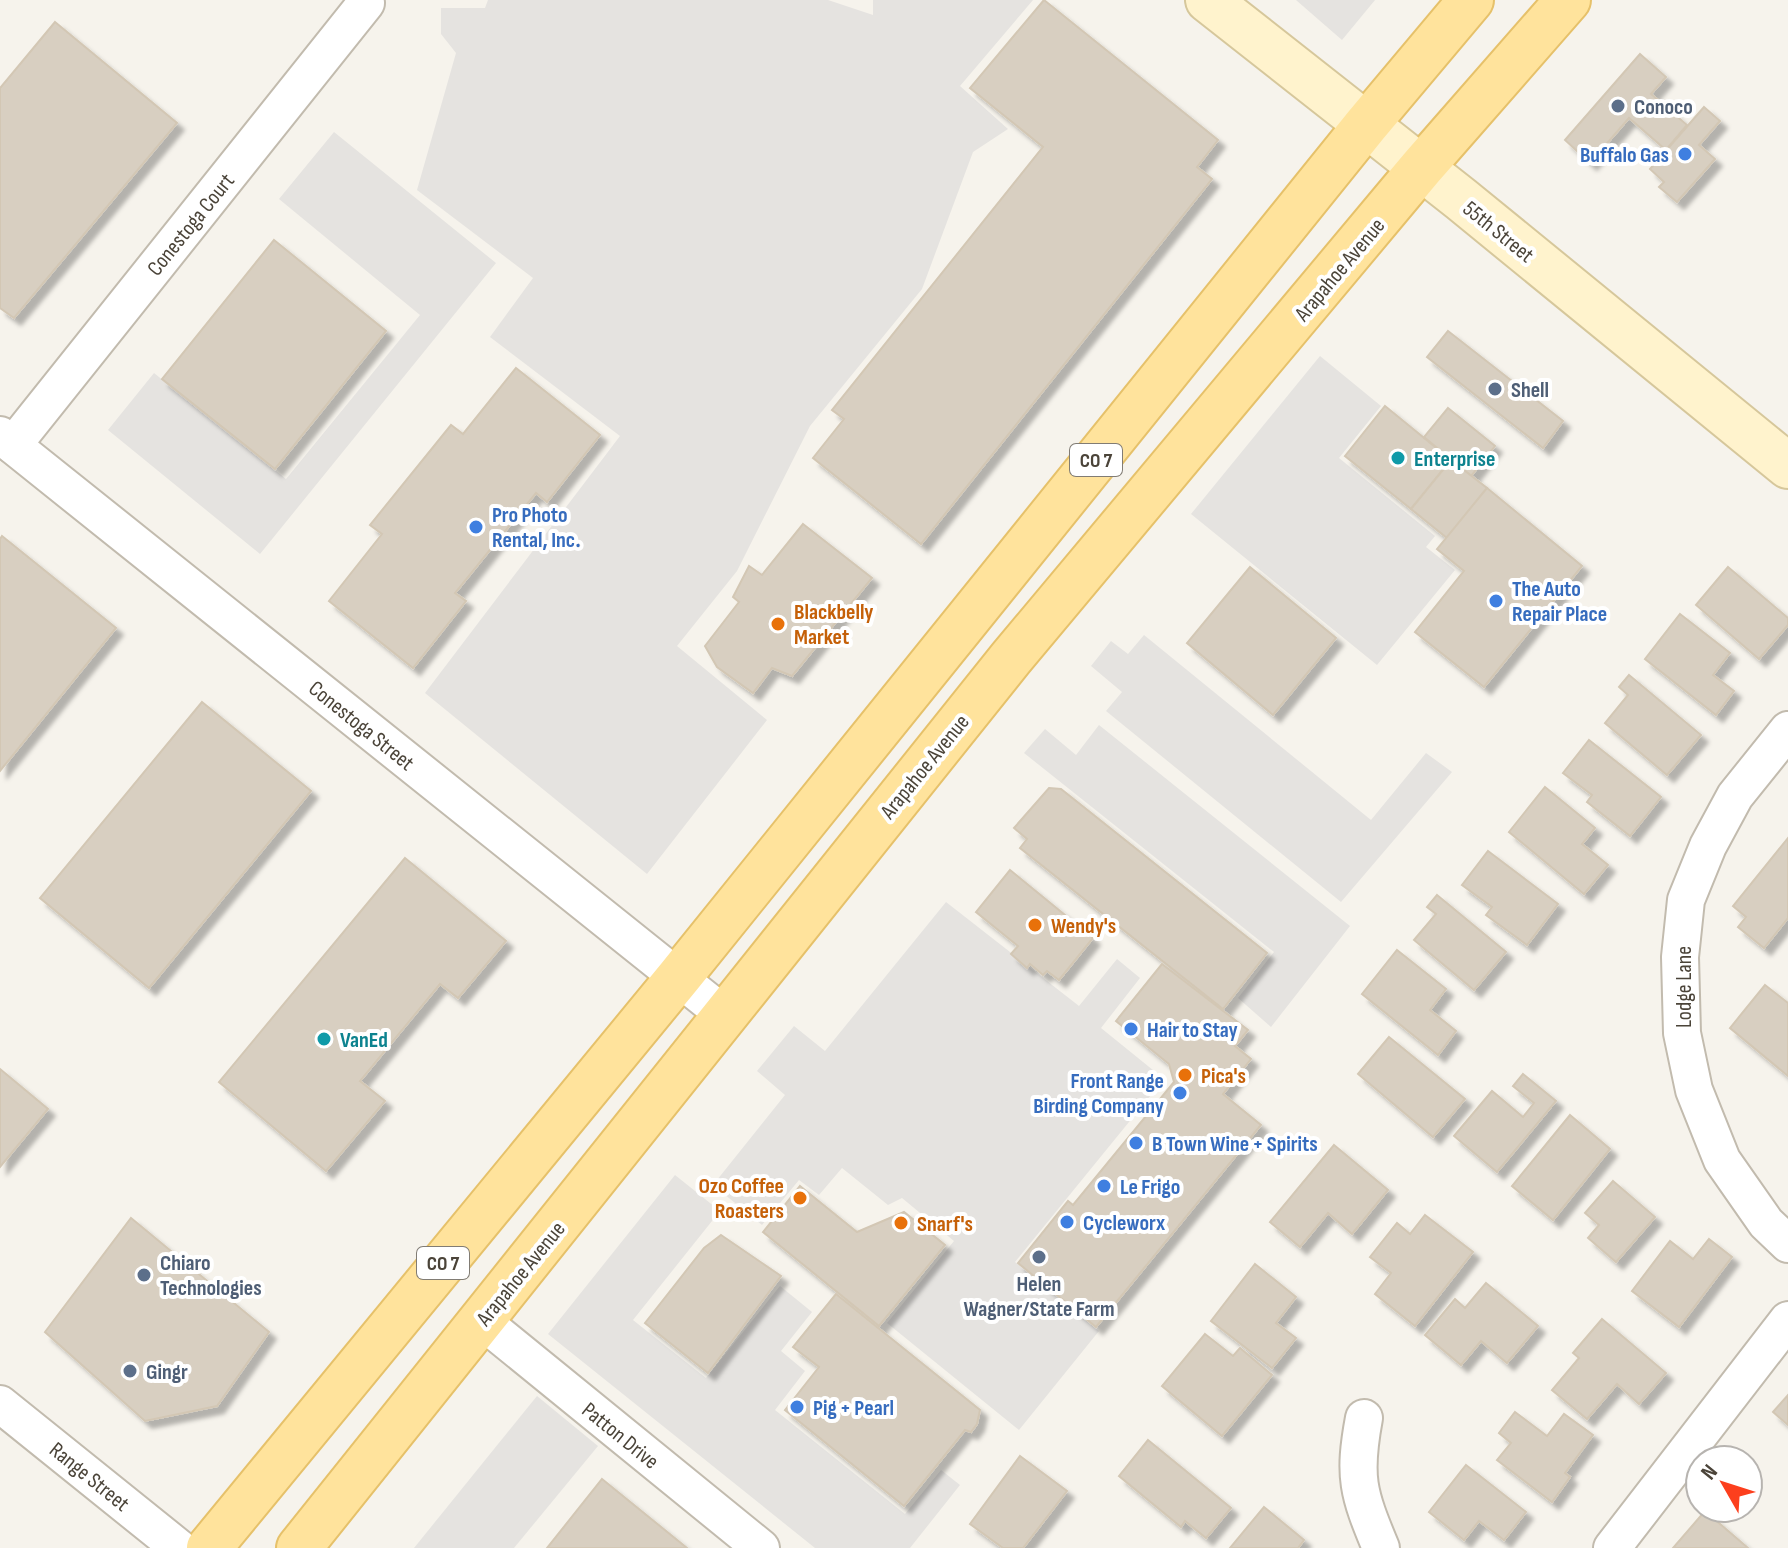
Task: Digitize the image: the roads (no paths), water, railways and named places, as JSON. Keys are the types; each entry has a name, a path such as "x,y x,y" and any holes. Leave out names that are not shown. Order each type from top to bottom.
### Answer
{"main road":[{"name":"55th Street","path":"1208,0 1421,168 1788,466"},
{"name":"CO 7","path":"209,1548 678,978 1366,125 1471,0"},
{"name":"Arapahoe Avenue","path":"299,1548 1011,658 1421,168 1568,0"}],"street":[{"name":"Conestoga Court","path":"7,440 366,3"},
{"name":"Conestoga Street","path":"7,440 725,1015"},
{"name":"Lodge Lane","path":"1781,753 1735,796 1708,846 1686,900 1680,957 1682,1033 1694,1090 1722,1160 1766,1223 1788,1244"},
{"path":"1612,1548 1788,1320"},
{"name":"Patton Drive","path":"482,1321 761,1548"},
{"name":"Range Street","path":"0,1404 179,1548"},
{"path":"1364,1418 1356,1458 1361,1499 1381,1548"}],"place":[{"name":"Conoco","path":"1618,106"},
{"name":"Buffalo Gas","path":"1685,154"},
{"name":"Shell","path":"1495,389"},
{"name":"Enterprise","path":"1398,458"},
{"name":"Pro Photo Rental, Inc.","path":"476,527"},
{"name":"The Auto Repair Place","path":"1496,601"},
{"name":"Blackbelly Market","path":"778,624"},
{"name":"Wendy's","path":"1035,925"},
{"name":"Hair to Stay","path":"1131,1029"},
{"name":"VanEd","path":"324,1039"},
{"name":"Pica's","path":"1185,1075"},
{"name":"Front Range Birding Company","path":"1180,1093"},
{"name":"B Town Wine + Spirits","path":"1136,1143"},
{"name":"Le Frigo","path":"1104,1186"},
{"name":"Ozo Coffee Roasters","path":"800,1198"},
{"name":"Cycleworx","path":"1067,1222"},
{"name":"Snarf's","path":"901,1223"},
{"name":"Helen Wagner/State Farm","path":"1039,1257"},
{"name":"Chiaro Technologies","path":"144,1275"},
{"name":"Gingr","path":"130,1371"},
{"name":"Pig + Pearl","path":"797,1407"}]}
